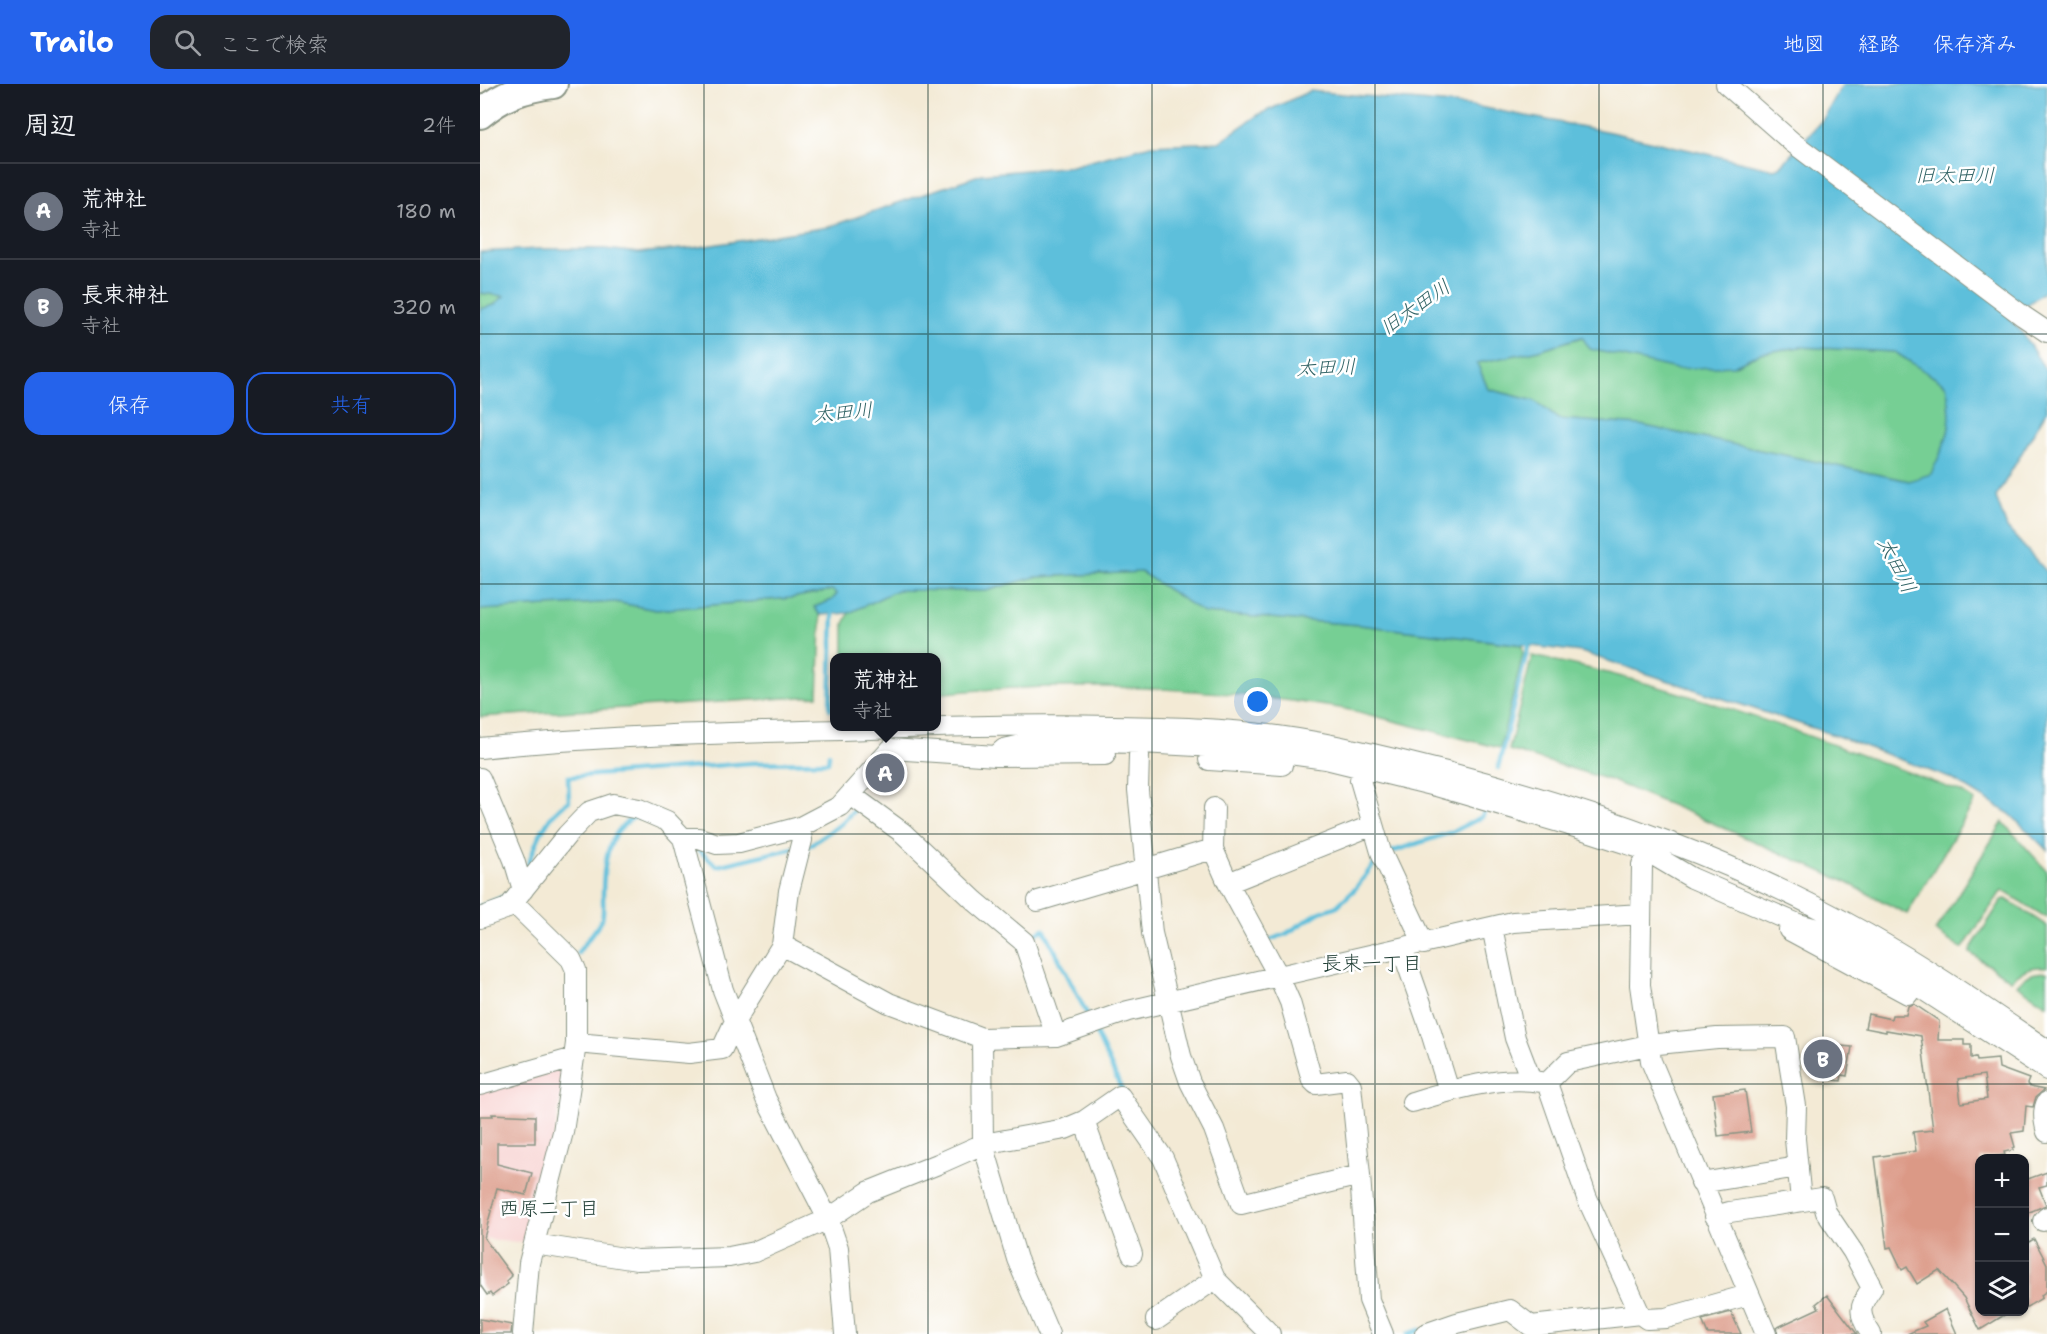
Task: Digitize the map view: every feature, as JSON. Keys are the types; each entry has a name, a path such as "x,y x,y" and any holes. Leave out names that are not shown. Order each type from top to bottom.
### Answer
{"highway":[{"path":"487,97 553,84"}],"street":[{"path":"1726,84 1792,142 2047,332"},
{"path":"941,727 1018,724 1167,727 1276,736 1365,752 1500,786 1609,819 1705,856 1832,926 1907,957 2047,1050"},
{"path":"683,838 699,838 717,844 739,843 800,827 840,806 891,749 951,734 965,726"},
{"path":"480,748 704,734 830,730"},
{"path":"996,756 1004,749 1040,741 1141,743 1263,750 1326,759 1425,784 1608,838 1643,849 1692,878 1798,924 1832,926 1896,972 2047,1070"},
{"path":"891,749 996,756 1139,755 1302,768"},
{"path":"1139,755 1138,790 1152,933 1181,1056 1190,1082 1214,1129 1241,1204 1360,1175"},
{"path":"480,778 514,860 518,896 571,959 576,970 575,1051 563,1132 529,1263 523,1334"},
{"path":"1360,780 1381,852 1424,944"},
{"path":"851,795 903,833 975,901 1024,942 1056,1036"},
{"path":"480,918 508,908 567,835 589,812 613,804 639,809 667,821 683,838 723,990 735,1022 766,1099 828,1219 838,1248 845,1334"},
{"path":"1214,808 1214,849 1228,883 1290,1002 1312,1080 1316,1084 1347,1080 1351,1085 1369,1299 1383,1334"},
{"path":"1228,883 1373,825"},
{"path":"480,1085 575,1051 689,1053 722,1049 735,1022 782,945 789,891 802,840 800,827"},
{"path":"1608,838 1612,848 1642,865 1692,878"},
{"path":"1038,901 1214,849"},
{"path":"1642,865 1640,985 1651,1061 1766,1334"},
{"path":"782,945 889,1003 982,1038 1056,1036 1128,1011 1513,922 1641,914"},
{"path":"1760,916 1910,995 2047,1083"},
{"path":"1832,926 1850,962"},
{"path":"1492,927 1515,1038 1539,1082 1587,1198 1648,1322"},
{"path":"1402,949 1449,1091"},
{"path":"1850,962 1896,972"},
{"path":"1412,1102 1449,1091 1497,1082 1539,1082 1568,1062 1648,1045 1717,1038 1785,1037 1796,1106 1795,1138 1801,1201"},
{"path":"982,1038 982,1144 1017,1259 1049,1334"},
{"path":"534,1244 637,1260 729,1257 754,1252 828,1219 868,1192 982,1144 1065,1129 1084,1121 1120,1096 1163,1158 1215,1279 1270,1334"},
{"path":"2047,1102 2044,1107 2044,1123 2047,1132"},
{"path":"1084,1121 1132,1254"},
{"path":"1701,1183 1798,1167"},
{"path":"1715,1216 1822,1198 1826,1212 1853,1252 1872,1288 1860,1309 1861,1318 1871,1334"},
{"path":"1156,1320 1215,1279"},
{"path":"1425,1334 1457,1323 1510,1310 1531,1326 1648,1322 1748,1295"}],"shaded area":[{"path":"566,1064 555,1131 527,1243 480,1238 480,1089"}],"green space":[{"path":"480,293 504,296 494,305 480,309"},
{"path":"1582,337 1733,366 1760,353 1800,347 1895,352 1946,385 1950,422 1946,441 1931,475 1909,481 1640,425 1558,419 1535,401 1488,389 1477,363 1535,351"},
{"path":"1141,572 1205,613 1360,625 1522,645 1523,654 1500,748 1347,709 1241,695 1087,687 1036,687 941,694 941,653 844,653 844,624 849,613 897,590 986,591 1035,577"},
{"path":"832,590 837,594 832,600 814,607 820,615 821,626 818,696 480,717 480,610 615,602 656,610 791,598"},
{"path":"1532,656 1642,682 1750,715 1963,793 1975,801 1907,914 1848,883 1610,780 1509,750"},
{"path":"2003,822 2047,871 2047,918 2002,890 1963,948 1960,948 1935,931"},
{"path":"2006,899 2047,926 2047,967 2028,969 2011,980 1970,953 2002,900"},
{"path":"2047,972 2047,1005 2017,985 2030,975"}],"water":[{"path":"1843,84 2047,84 2047,289 2010,319 2020,330 2047,372 2047,410 1996,497 2007,528 2047,572 2047,850 2010,814 1952,779 1840,737 1581,652 1360,625 1204,613 1141,572 1035,577 986,591 897,590 849,613 820,615 814,607 832,600 837,594 832,590 791,598 656,610 615,602 480,610 480,309 494,305 504,296 480,293 480,252 605,249 638,253 693,248 828,227 982,174 1072,166 1151,145 1219,142 1258,115 1310,91 1474,106 1610,132 1774,169 1780,167 1823,119","holes":["1582,337 1590,349 1676,369 1733,366 1760,353 1800,347 1895,352 1946,385 1950,411 1946,441 1931,474 1909,481 1640,425 1558,419 1535,401 1488,389 1477,363 1535,351"]}],"building":[{"path":"1914,1004 1939,1021 1938,1040 1964,1040 1964,1045 1971,1045 1971,1058 1976,1057 1977,1061 1998,1059 1999,1068 2029,1079 2027,1084 2030,1087 2044,1090 2036,1097 2033,1107 2026,1106 2024,1131 2011,1133 2015,1147 2013,1150 2004,1152 2005,1154 1975,1154 1975,1316 2003,1316 1980,1330 1964,1298 1939,1270 1917,1284 1907,1267 1902,1270 1891,1247 1887,1248 1875,1157 1916,1151 1913,1132 1933,1130 1921,1036 1865,1028 1868,1014 1891,1019 1892,1015 1906,1015 1908,1006","holes":["1984,1075 1987,1099 1961,1103 1958,1079"]},
{"path":"1829,1045 1852,1047 1847,1076 1842,1075 1841,1081 1825,1079"},
{"path":"1745,1090 1751,1132 1718,1136 1713,1094"},
{"path":"492,1114 535,1116 535,1143 497,1143 497,1164 532,1173 526,1195 497,1188 484,1238 512,1276 506,1282 508,1284 492,1296 490,1293 487,1295 480,1285 480,1116 493,1116"},
{"path":"2047,1172 2047,1185 2039,1187 2046,1205 2029,1212 2029,1208 2029,1179"},
{"path":"2034,1239 2047,1264 2047,1291 2041,1295 2042,1298 2029,1306 2029,1262 2029,1242"},
{"path":"1827,1295 1857,1334 1778,1334 1776,1328 1819,1308 1816,1304"},
{"path":"1946,1309 1957,1334 1907,1334 1926,1326 1923,1322"},
{"path":"1731,1312 1741,1334 1708,1334 1702,1320"},
{"path":"480,1319 512,1325 511,1334 480,1334"}],"waterway":[{"path":"832,653 833,614"},
{"path":"1498,768 1529,643"},
{"path":"526,871 541,832 560,807 569,801 568,777 751,763 828,762 829,754"},
{"path":"807,847 841,824 856,808 859,809"},
{"path":"1388,853 1452,832 1482,817 1485,810"},
{"path":"578,953 602,919 605,862 612,842 617,832 625,824 634,817 638,818"},
{"path":"694,846 717,866 794,848"},
{"path":"1264,942 1286,934 1318,913 1337,906 1355,889 1378,859"},
{"path":"480,907 508,895"},
{"path":"1026,939 1044,929 1090,1020"},
{"path":"1094,1029 1122,1090"},
{"path":"1408,1334 1420,1330"}],"place":[{"name":"荒神社","path":"885,773"},
{"name":"長束神社","path":"1823,1059"}],"district":[{"name":"長束一丁目","path":"1372,963"},
{"name":"西原二丁目","path":"549,1208"}],"water label":[{"name":"旧太田川","path":"1955,175"},
{"name":"旧太田川","path":"1415,307"},
{"name":"太田川","path":"1326,367"},
{"name":"太田川","path":"843,412"},
{"name":"太田川","path":"1897,565"}]}
